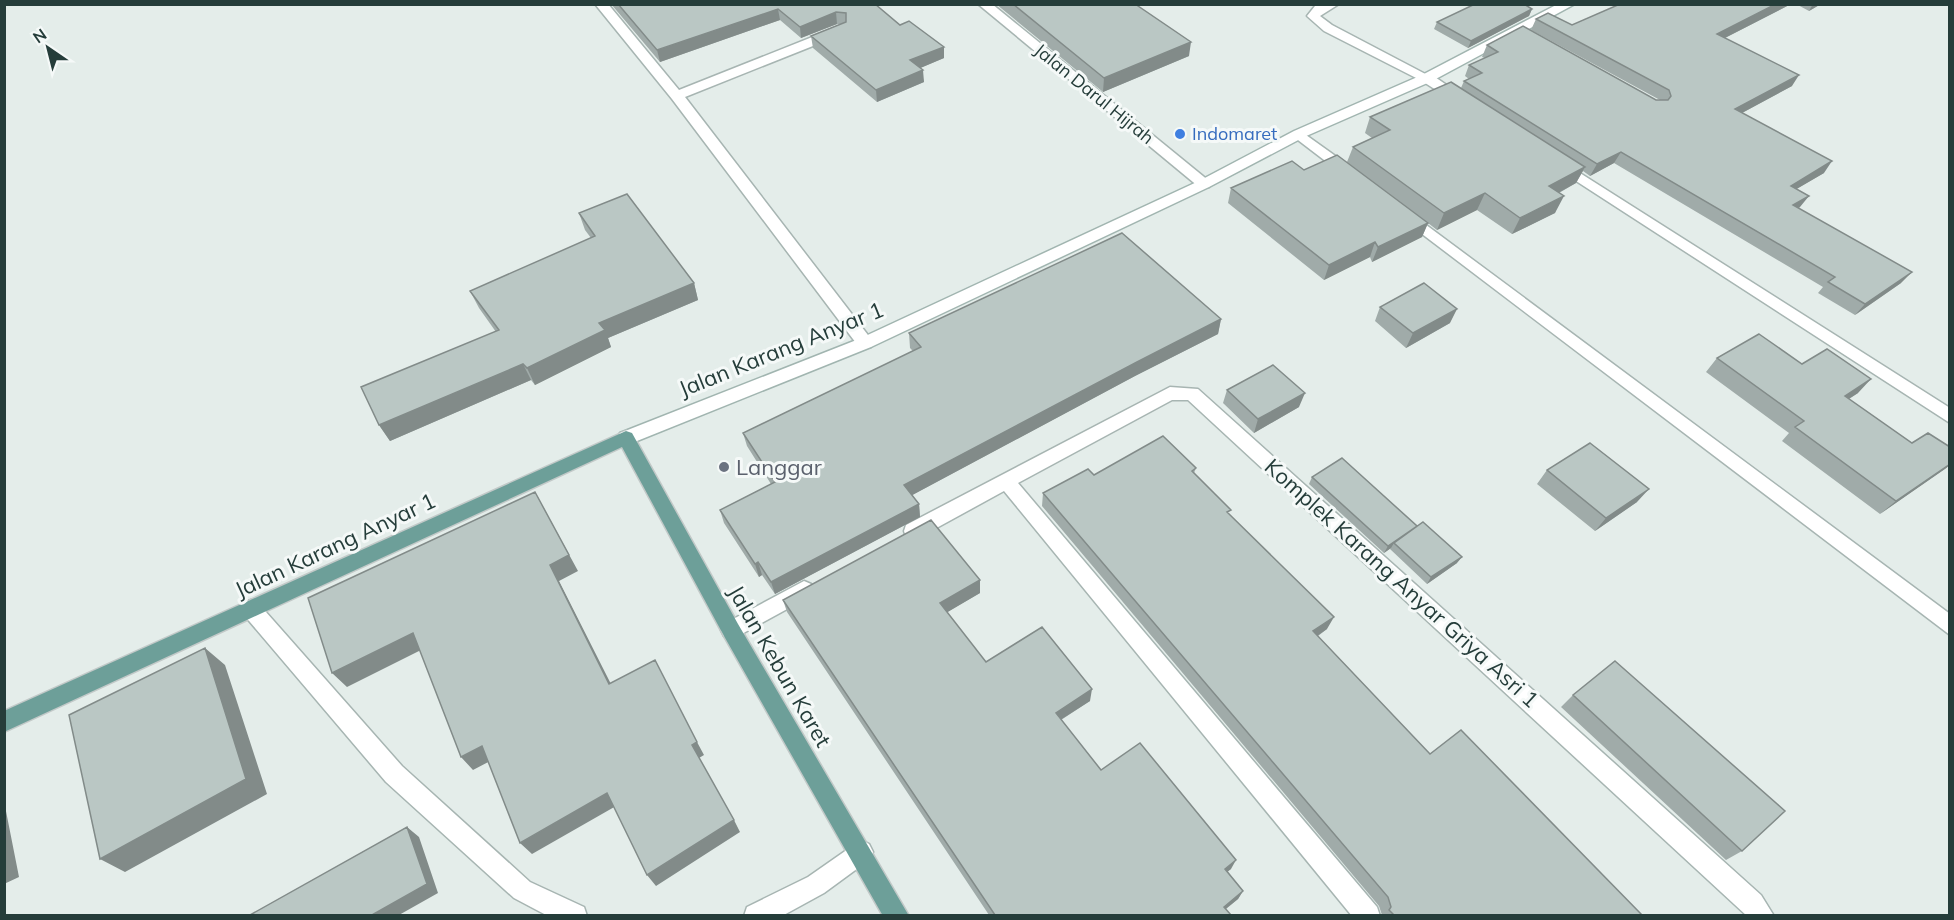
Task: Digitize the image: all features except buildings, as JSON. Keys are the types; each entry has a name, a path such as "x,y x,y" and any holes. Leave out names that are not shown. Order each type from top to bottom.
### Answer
{"main road":[{"name":"Jalan Karang Anyar 1","path":"4,722 626,438"},
{"name":"Jalan Kebun Karet","path":"626,438 731,630 897,915"}],"street":[{"path":"601,4 677,96 865,343"},
{"name":"Jalan Darul Hijrah","path":"984,4 1204,184"},
{"path":"1333,4 1319,9 1313,16 1328,28 1427,78 1477,111"},
{"name":"Jalan Karang Anyar 1","path":"626,438 865,343 1204,184 1299,134 1427,78 1517,29 1569,4"},
{"path":"677,96 842,29"},
{"path":"1517,29 1537,40"},
{"path":"1299,134 1363,183"},
{"path":"1548,156 1950,417"},
{"path":"1391,204 1950,626"},
{"name":"Komplek Karang Anyar Griya Asri 1","path":"894,542 1170,393 1192,394 1753,903 1762,915"},
{"path":"1006,481 1368,915"},
{"path":"731,630 822,580"},
{"path":"251,609 394,774 522,891 575,915"},
{"path":"756,915 816,885 861,852"}],"place":[{"name":"Indomaret","path":"1180,134"},
{"name":"Langgar","path":"724,467"}]}
